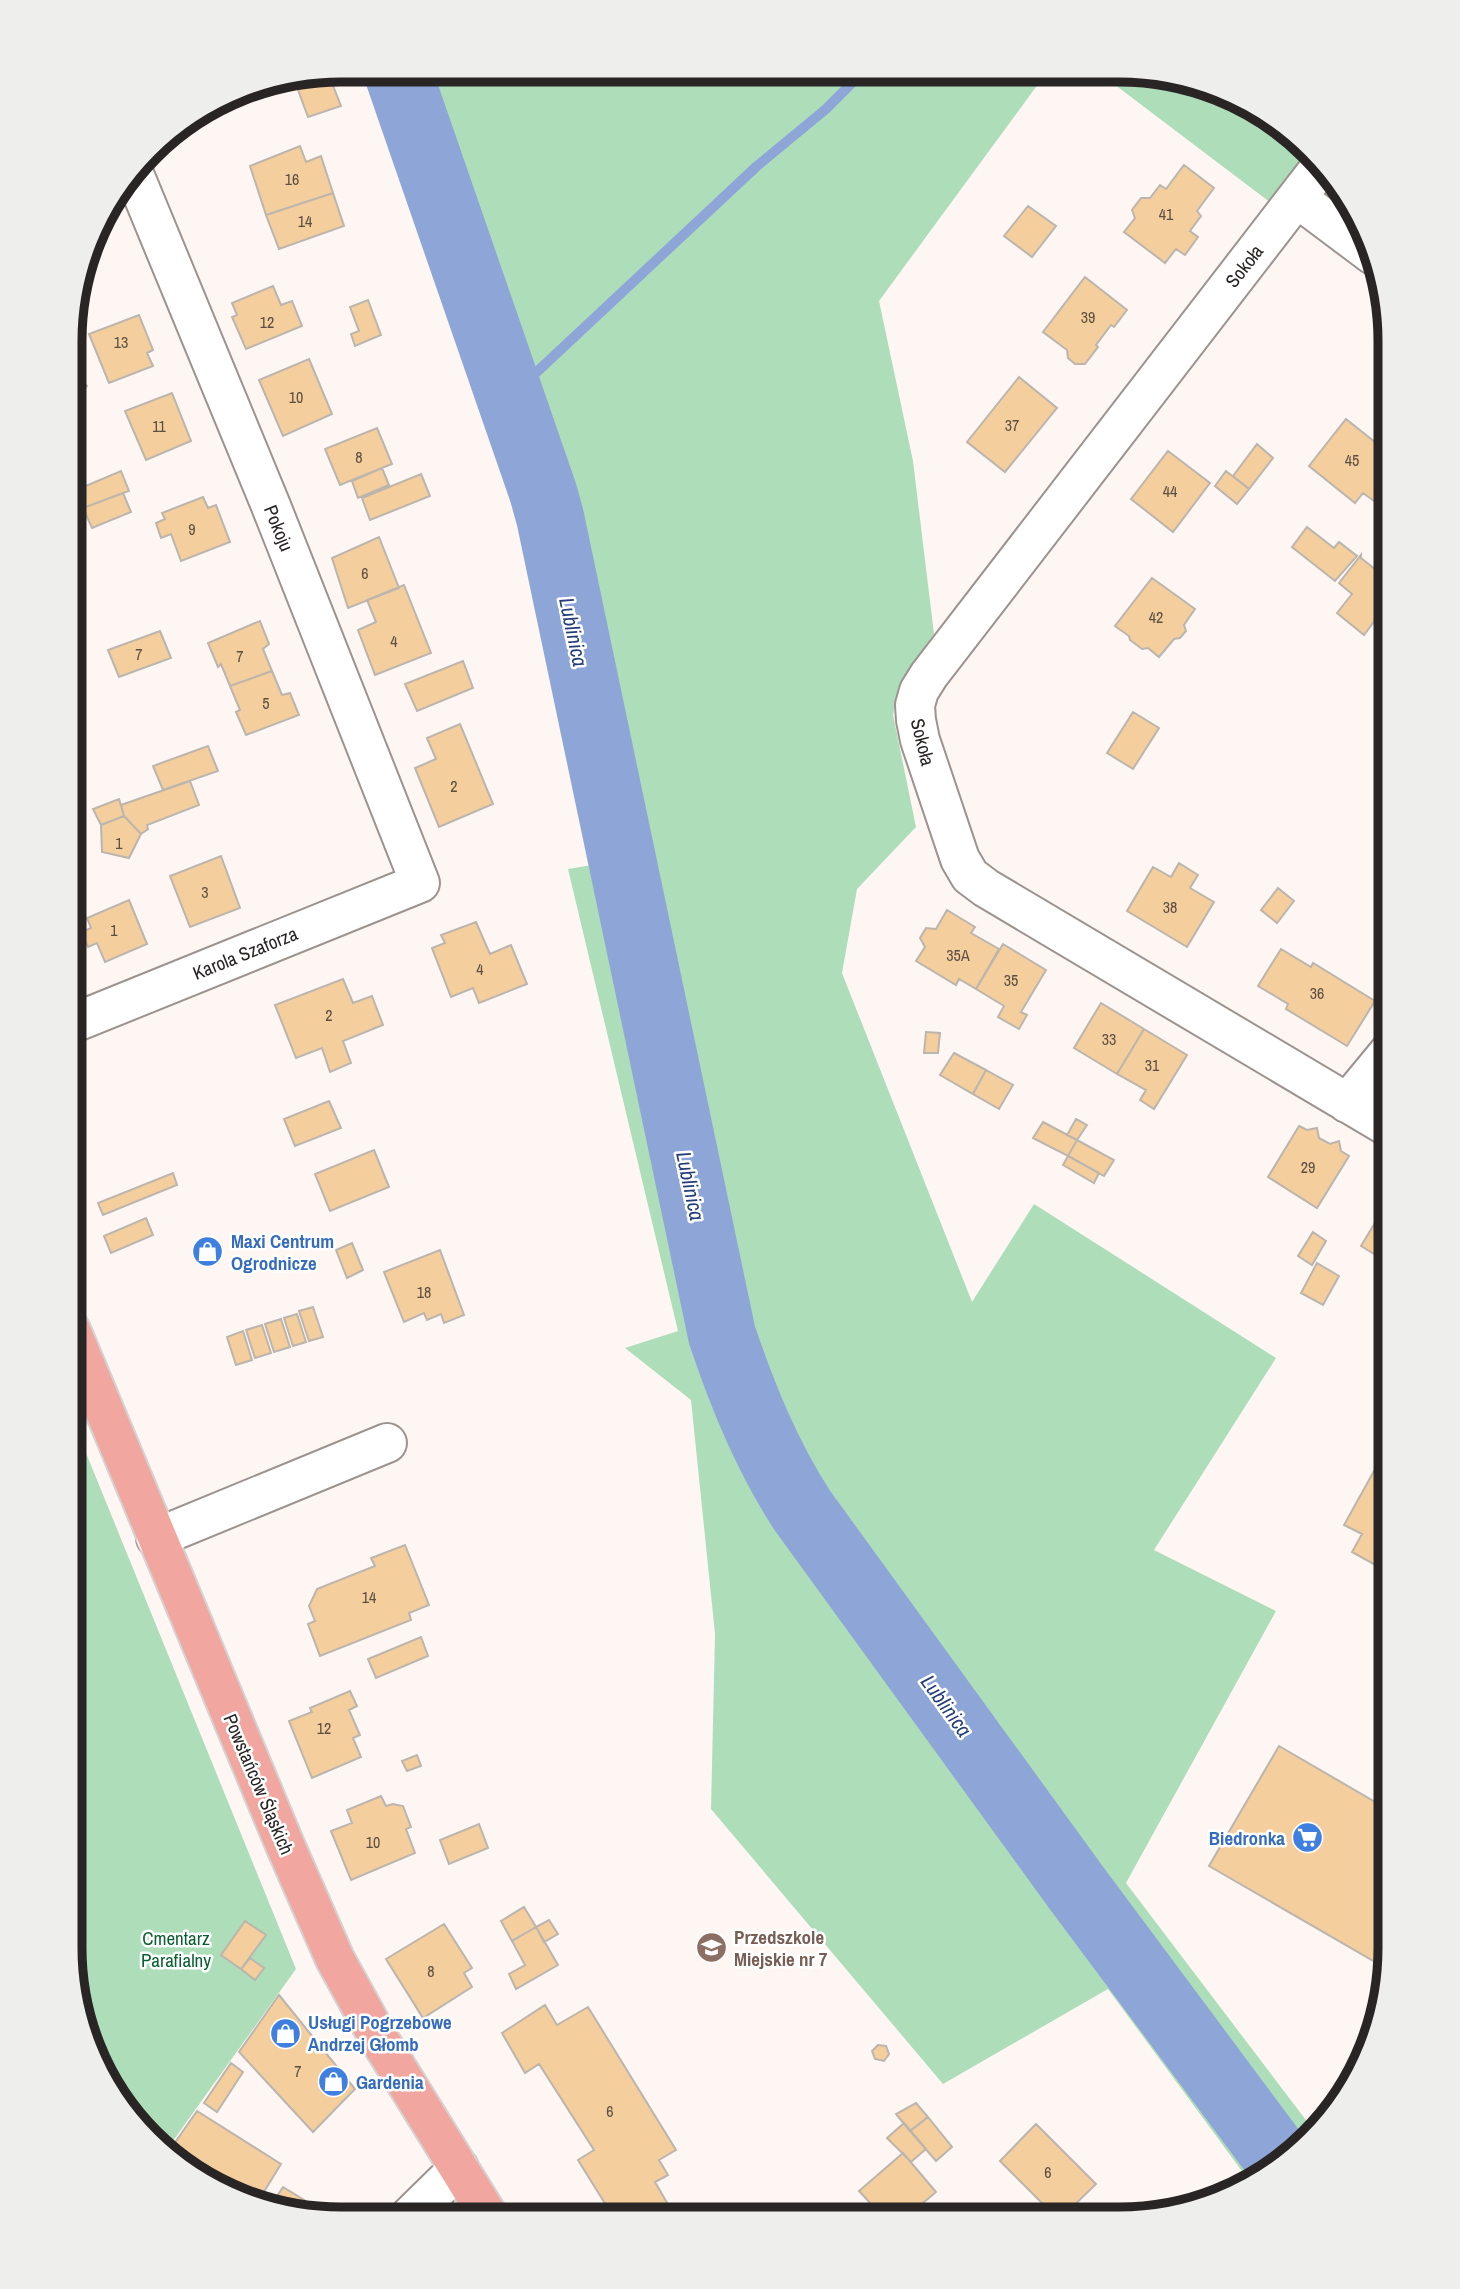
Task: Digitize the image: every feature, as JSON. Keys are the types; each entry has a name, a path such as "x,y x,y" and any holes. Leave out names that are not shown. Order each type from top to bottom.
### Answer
{"main road":[{"name":"Powstańców Śląskich","path":"82,1357 335,1959 379,2039 483,2207"}],"street":[{"name":"Sokoła","path":"1315,173 929,675 919,691 915,705 920,740 960,859 970,876 997,895 1378,1121"},
{"name":"Pokoju","path":"137,182 276,519 420,883"},
{"path":"1297,198 1359,244"},
{"name":"Karola Szaforza","path":"82,1020 420,883"},
{"path":"1348,1103 1378,1066"},
{"path":"156,1538 387,1443"},
{"path":"419,2207 458,2168"}],"green space":[{"path":"405,82 1040,82 879,301 913,461 934,634 900,682 893,715 916,827 857,889 842,973 972,1302 1034,1204 1276,1358 1154,1550 1276,1611 1126,1883 1308,2123 1276,2153 1244,2174 1108,1989 943,2084 711,1809 715,1634 691,1400 625,1348 678,1331 568,869 616,861 504,374"},
{"path":"1111,82 1152,84 1186,91 1218,102 1263,126 1307,164 1275,206"},
{"name":"Cmentarz Parafialny","path":"82,1443 296,1969 172,2143 136,2105 117,2077 96,2031 84,1981"}],"building":[{"path":"332,83 341,106 308,117 297,86"},
{"path":"300,146 306,162 321,156 333,193 266,215 250,166"},
{"path":"1184,165 1214,188 1197,211 1201,216 1190,231 1198,237 1185,255 1176,249 1165,263 1124,232 1135,218 1132,210 1141,198 1150,198 1160,185 1166,189"},
{"path":"333,193 344,226 279,249 266,215"},
{"path":"1028,206 1056,226 1032,257 1004,236"},
{"path":"1085,277 1127,310 1114,327 1111,325 1085,364 1075,364 1068,358 1067,350 1043,332"},
{"path":"273,286 281,305 292,301 302,326 246,349 232,317 237,315 232,303"},
{"path":"368,300 381,335 355,346 351,334 359,331 350,307"},
{"path":"139,315 153,350 147,353 153,366 109,383 89,334"},
{"path":"309,359 332,414 283,436 259,380"},
{"path":"1019,377 1057,408 1005,472 967,442"},
{"path":"172,393 191,441 146,460 125,411"},
{"path":"1346,419 1378,444 1378,496 1374,501 1363,493 1355,503 1309,466"},
{"path":"377,428 392,464 340,485 325,449"},
{"path":"1257,444 1273,458 1249,489 1233,476"},
{"path":"1168,451 1210,483 1173,532 1131,499"},
{"path":"382,468 389,485 358,498 352,481"},
{"path":"121,471 129,491 83,508 82,487"},
{"path":"1226,471 1249,489 1237,504 1215,486"},
{"path":"421,474 430,496 370,520 362,498"},
{"path":"123,493 131,512 92,528 83,508"},
{"path":"203,497 208,508 216,505 230,542 181,561 171,534 161,538 156,523 165,519 162,513"},
{"path":"1307,527 1334,548 1339,542 1357,556 1335,581 1292,547"},
{"path":"379,537 399,588 348,608 332,558"},
{"path":"1361,555 1361,558 1378,571 1378,616 1364,635 1337,613 1352,594 1339,583"},
{"path":"1152,578 1195,609 1184,625 1186,631 1180,638 1174,639 1159,657 1148,648 1142,649 1115,626"},
{"path":"404,585 431,653 375,675 358,630 376,622 367,600"},
{"path":"260,621 269,644 263,649 272,671 230,686 208,643"},
{"path":"160,631 171,658 119,677 108,650"},
{"path":"463,661 473,688 417,711 405,684"},
{"path":"272,671 282,695 290,693 299,715 246,735 236,712 240,710 230,686"},
{"path":"1133,712 1159,728 1133,769 1107,753"},
{"path":"460,724 493,804 439,827 415,768 436,759 427,738"},
{"path":"208,746 218,771 163,790 153,766"},
{"path":"190,781 199,805 147,825 148,829 141,834 124,816 121,805"},
{"path":"119,799 124,816 101,825 93,809"},
{"path":"124,816 141,834 129,858 102,852 101,825"},
{"path":"221,856 240,908 190,927 170,876"},
{"path":"1179,863 1198,875 1190,888 1214,902 1187,947 1127,911 1153,867 1171,877"},
{"path":"1278,888 1294,901 1277,923 1261,910"},
{"path":"129,900 147,944 105,962 97,943 88,947 82,932 91,928 87,918"},
{"path":"947,910 975,927 971,933 999,949 976,989 959,979 956,985 916,961 925,947 920,938 926,928 936,929"},
{"path":"476,922 490,954 511,945 527,984 479,1003 473,988 451,997 432,948 445,943 441,935"},
{"path":"1003,944 1046,970 1021,1012 1027,1015 1019,1029 998,1017 1004,1006 976,989"},
{"path":"1281,949 1311,967 1313,963 1375,1001 1347,1046 1286,1009 1288,1004 1258,986"},
{"path":"343,979 353,1003 372,996 383,1025 343,1041 351,1063 330,1072 322,1048 296,1058 275,1005"},
{"path":"1101,1003 1144,1029 1117,1074 1074,1048"},
{"path":"1144,1029 1187,1055 1154,1109 1140,1100 1146,1090 1117,1074"},
{"path":"926,1032 940,1033 938,1053 924,1053"},
{"path":"954,1053 986,1070 973,1094 940,1075"},
{"path":"986,1070 1013,1085 999,1109 973,1094"},
{"path":"329,1101 341,1128 295,1146 284,1119"},
{"path":"1076,1119 1087,1125 1077,1140 1067,1135"},
{"path":"1043,1122 1077,1140 1068,1156 1033,1138"},
{"path":"1299,1126 1307,1130 1317,1128 1319,1138 1330,1144 1339,1141 1341,1151 1349,1156 1317,1208 1268,1177"},
{"path":"1077,1140 1114,1160 1104,1176 1068,1156"},
{"path":"374,1150 389,1187 330,1211 315,1174"},
{"path":"1068,1156 1099,1173 1094,1183 1063,1165"},
{"path":"173,1173 177,1185 103,1215 98,1203"},
{"path":"146,1218 153,1235 111,1253 104,1236"},
{"path":"1378,1218 1378,1257 1361,1246"},
{"path":"1313,1232 1326,1241 1312,1265 1298,1256"},
{"path":"352,1243 363,1270 347,1278 336,1250"},
{"path":"440,1250 464,1315 444,1323 441,1314 427,1320 424,1313 404,1322 384,1272"},
{"path":"1317,1263 1339,1276 1323,1305 1301,1293"},
{"path":"313,1307 323,1337 309,1341 299,1311"},
{"path":"297,1314 306,1342 293,1346 284,1318"},
{"path":"281,1319 290,1347 274,1352 265,1324"},
{"path":"262,1325 271,1353 255,1358 246,1330"},
{"path":"243,1331 252,1360 236,1365 227,1337"},
{"path":"1378,1464 1378,1566 1352,1552 1362,1534 1344,1525"},
{"path":"405,1545 429,1605 409,1613 411,1620 320,1656 308,1624 315,1621 309,1606 317,1589 375,1566 371,1558"},
{"path":"421,1637 428,1656 376,1678 368,1659"},
{"path":"350,1691 357,1706 349,1710 360,1735 353,1738 361,1757 312,1778 289,1721 312,1712 310,1708"},
{"name":"Biedronka","path":"1279,1746 1378,1804 1377,1963 1209,1866"},
{"path":"417,1755 421,1766 407,1771 402,1761"},
{"path":"381,1796 386,1806 403,1806 411,1827 406,1829 415,1853 351,1880 331,1831 352,1823 347,1810"},
{"path":"479,1824 488,1848 449,1864 440,1840"},
{"path":"524,1907 536,1927 512,1941 501,1921"},
{"path":"549,1920 558,1934 544,1942 536,1927"},
{"path":"245,1921 266,1935 241,1969 221,1955"},
{"path":"444,1924 472,1968 464,1973 472,1987 423,2018 386,1959"},
{"path":"536,1927 558,1965 516,1989 509,1974 525,1965 512,1941"},
{"path":"250,1958 264,1968 255,1980 241,1969"},
{"path":"279,1995 355,2089 313,2132 239,2052"},
{"path":"545,2005 557,2025 588,2007 676,2150 659,2160 668,2175 655,2182 669,2207 607,2207 578,2160 594,2150 539,2064 525,2073 502,2033"},
{"path":"878,2045 886,2046 889,2054 884,2061 875,2059 872,2051"},
{"path":"231,2063 243,2072 217,2112 204,2103"},
{"path":"916,2103 928,2117 910,2131 896,2114"},
{"path":"197,2111 281,2164 262,2194 212,2172 174,2144"},
{"path":"928,2117 952,2147 936,2161 910,2131"},
{"path":"904,2123 926,2149 911,2162 887,2138"},
{"path":"1036,2124 1096,2184 1072,2207 1046,2207 1000,2161"},
{"path":"903,2153 936,2192 923,2203 926,2207 874,2207 859,2191"},
{"path":"283,2187 313,2205 291,2202 276,2198"}],"waterway":[{"name":"Lublinica","path":"401,82 550,517 722,1335 747,1403 778,1469 802,1510 1075,1886 1275,2154"},
{"path":"510,397 757,166 826,109 853,82"}],"place":[{"name":"Maxi Centrum Ogrodnicze","path":"208,1252"},
{"name":"Biedronka","path":"1308,1838"},
{"name":"Przedszkole Miejskie nr 7","path":"711,1948"},
{"name":"Usługi Pogrzebowe Andrzej Głomb","path":"285,2033"},
{"name":"Gardenia","path":"333,2082"}]}
